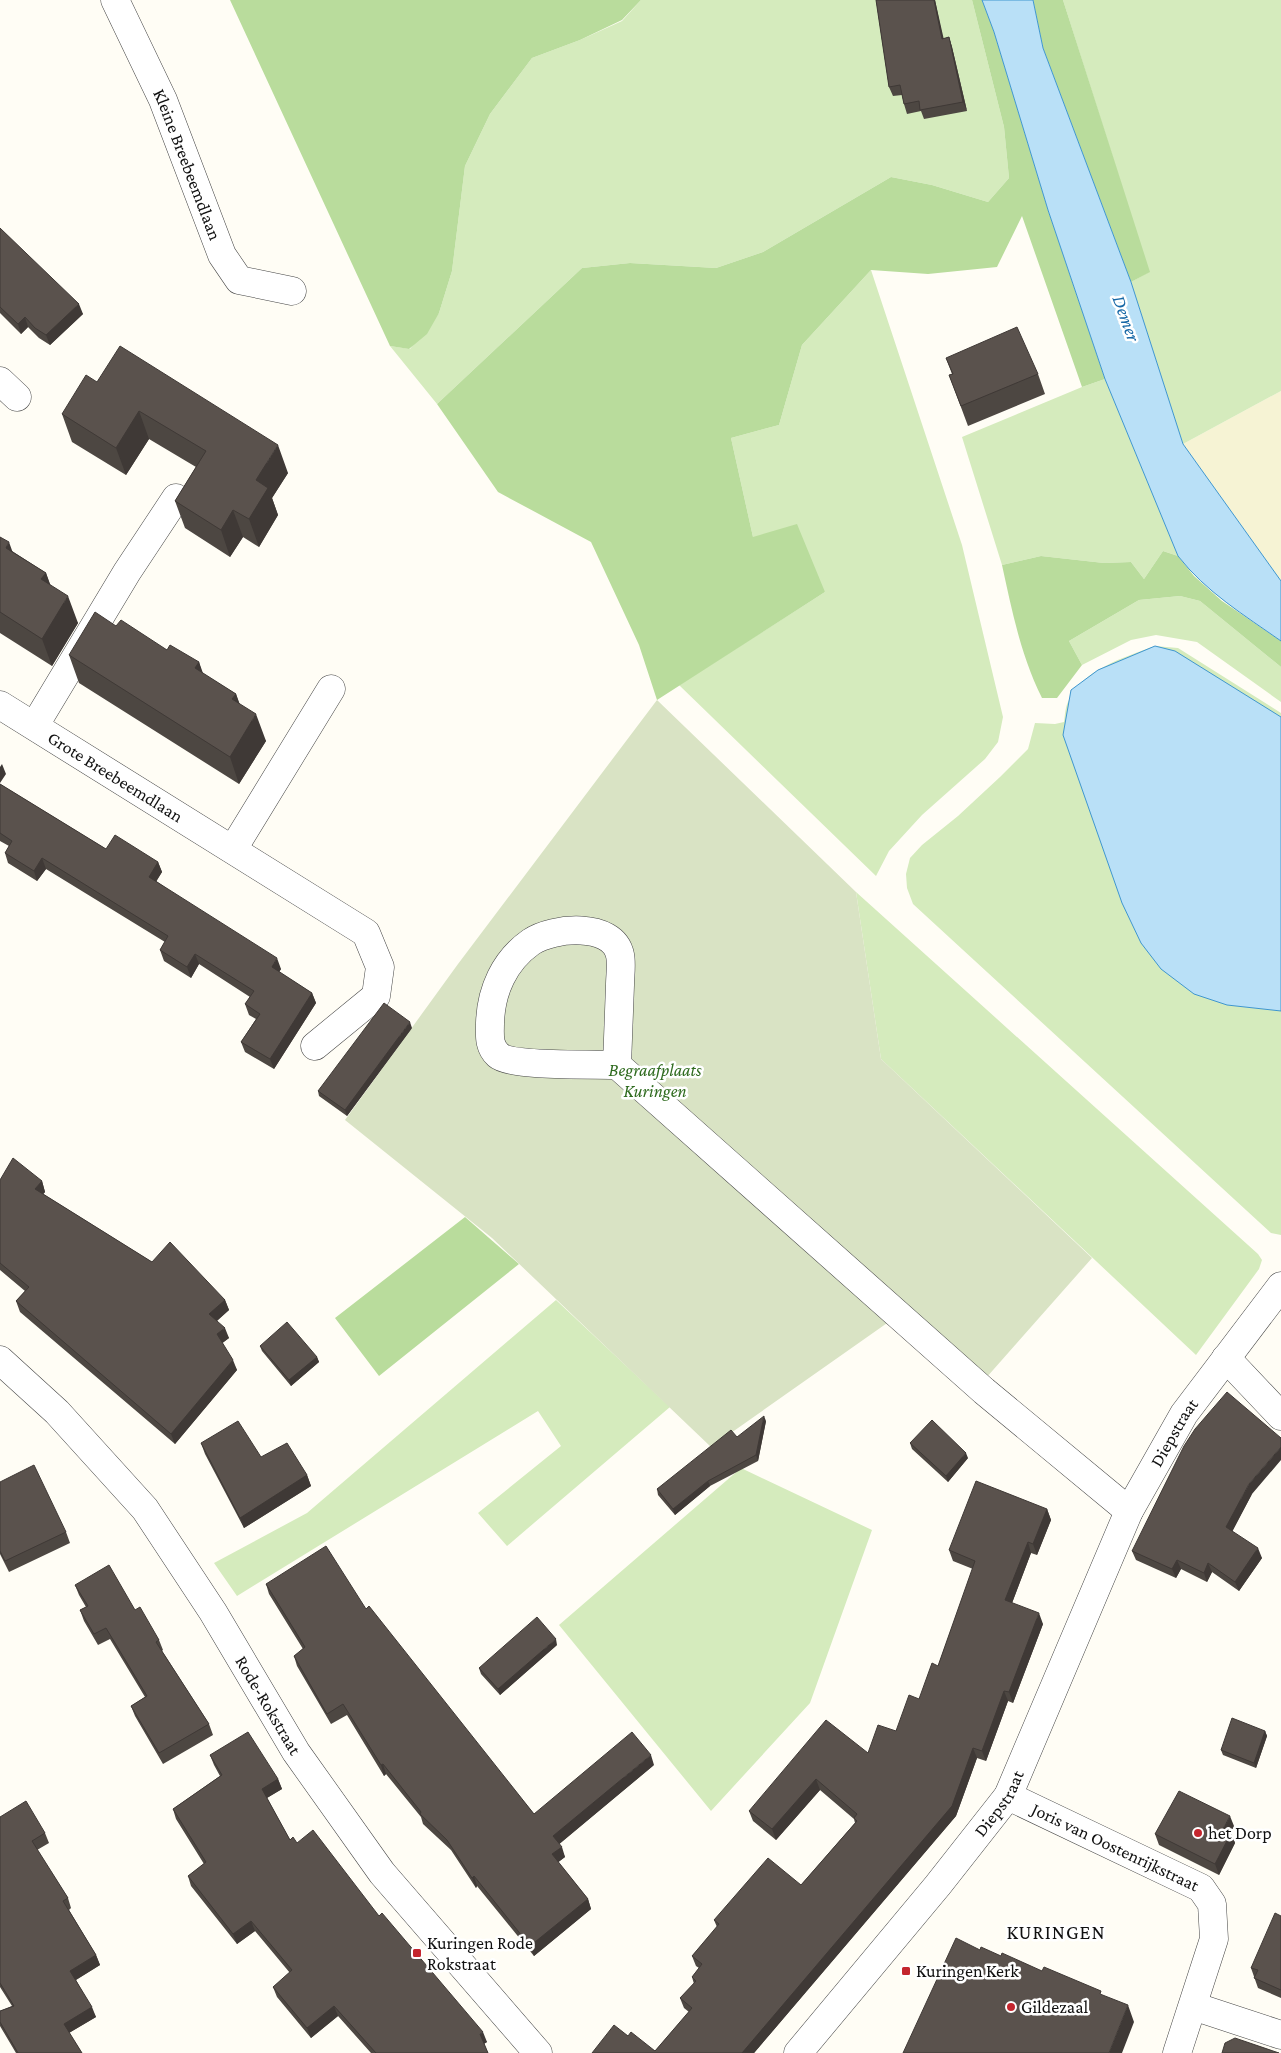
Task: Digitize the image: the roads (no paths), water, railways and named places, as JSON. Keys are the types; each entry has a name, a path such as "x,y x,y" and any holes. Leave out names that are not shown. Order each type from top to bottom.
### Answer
{"street":[{"name":"Kleine Breebeemdlaan","path":"116,0 163,100 222,255 239,280 292,291"},
{"path":"35,725 127,572 176,498"},
{"path":"233,849 331,689"},
{"name":"Grote Breebeemdlaan","path":"0,705 35,725 366,933 380,967 376,996 315,1046"},
{"path":"618,1065 620,954 609,937 594,932 557,931 532,941 515,956 501,976 493,995 490,1042 498,1055 508,1059 541,1063 618,1065 984,1391 1129,1511"},
{"name":"Diepstraat","path":"798,2053 938,1885 1008,1796 1129,1511 1184,1414 1281,1286"},
{"path":"1226,1358 1281,1416"},
{"name":"Rode-Rokstraat","path":"0,1360 57,1412 145,1509 212,1612 296,1752 382,1873 538,2053"},
{"name":"Joris van Oostenrijkstraat","path":"1008,1796 1201,1888 1212,1904 1214,1939 1177,2053"},
{"path":"1193,2006 1281,2035"}],"water":[{"name":"Demer","path":"982,0 1033,0 1043,48 1131,282 1183,444 1281,581 1281,641 1213,592 1178,556 1105,379 1048,210 994,32"},
{"path":"1155,646 1175,651 1281,717 1281,1011 1227,1005 1194,994 1161,969 1141,943 1122,903 1063,735 1071,690 1098,670"}],"place":[{"name":"het Dorp","path":"1198,1833"},
{"name":"Kuringen Rode Rokstraat","path":"417,1953"},
{"name":"Kuringen Kerk","path":"906,1971"},
{"name":"Gildezaal","path":"1011,2007"}],"district":[{"name":"KURINGEN","path":"1056,1932"}],"park label":[{"name":"Begraafplaats Kuringen","path":"655,1080"}]}
